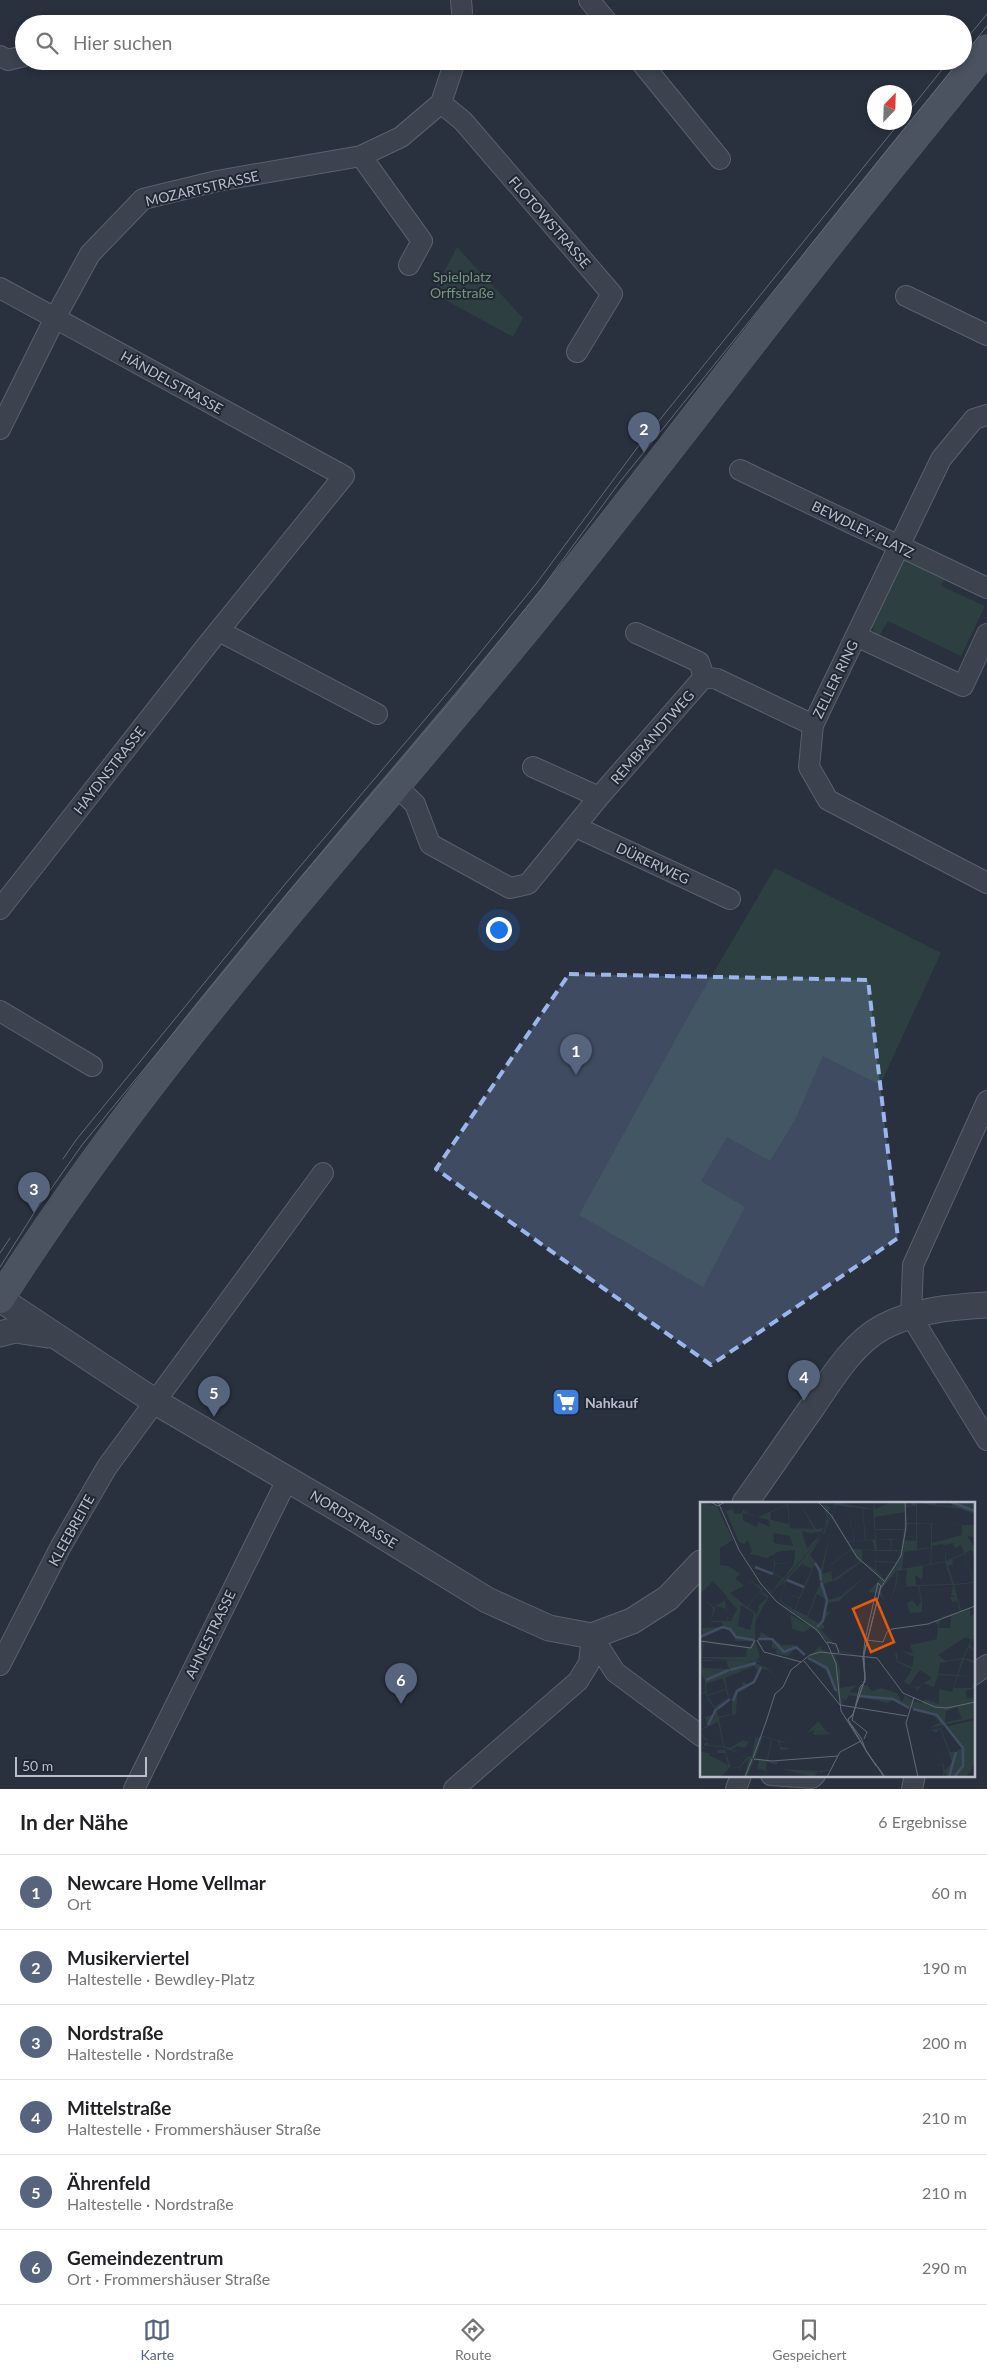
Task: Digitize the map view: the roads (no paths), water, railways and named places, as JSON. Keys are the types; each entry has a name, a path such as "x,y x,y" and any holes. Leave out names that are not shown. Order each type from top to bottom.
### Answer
{"main road":[{"path":"972,68 987,49"},
{"path":"0,1299 77,1184 140,1099 287,915 509,651 619,515 835,237 970,70"}],"street":[{"path":"461,0 462,15"},
{"path":"589,0 602,15"},
{"path":"0,56 8,60 15,58"},
{"path":"441,103 452,70"},
{"path":"647,70 720,159"},
{"name":"MOZARTSTRASSE","path":"0,429 55,318 90,254 143,199 217,181 361,156 401,138 441,103"},
{"name":"FLOTOWSTRASSE","path":"441,103 463,120 612,294 577,352"},
{"path":"361,156 422,241 409,265"},
{"name":"HÄNDELSTRASSE","path":"0,288 344,476"},
{"path":"906,296 987,334"},
{"name":"ZELLER RING","path":"987,415 974,419 941,459 813,724 809,767 828,800 987,883"},
{"name":"BEWDLEY-PLATZ","path":"740,470 987,588"},
{"name":"HAYDNSTRASSE","path":"0,909 344,476"},
{"path":"219,631 377,714"},
{"name":"REMBRANDTWEG","path":"636,633 699,662 704,677"},
{"path":"856,636 963,686 987,634"},
{"name":"REMBRANDTWEG","path":"396,786 415,804 430,844 510,888 528,884 599,798 704,677"},
{"name":"REMBRANDTWEG","path":"704,677 717,679 813,724"},
{"path":"533,768 599,798"},
{"name":"DÜRERWEG","path":"576,827 730,899"},
{"path":"0,1011 92,1066"},
{"path":"987,1101 913,1265 916,1324 987,1440"},
{"name":"KLEEBREITE","path":"0,1665 61,1546 106,1467 322,1173"},
{"name":"NORDSTRASSE","path":"0,1299 154,1401 487,1600 550,1628 592,1636"},
{"path":"746,1502 837,1371 859,1346 882,1327 916,1324 938,1309 987,1305"},
{"path":"0,1334 15,1330 56,1337"},
{"name":"AHNESTRASSE","path":"134,1789 286,1480"},
{"path":"592,1636 632,1621 668,1598 700,1564"},
{"path":"592,1636 616,1672 700,1735"},
{"path":"454,1789 578,1681 589,1663 592,1636"},
{"path":"974,1674 987,1665"},
{"path":"736,1789 741,1776"},
{"path":"785,1776 812,1778 814,1776"},
{"path":"912,1789 915,1776"}],"tram line":[{"path":"972,32 987,14"},
{"path":"972,45 987,26"},
{"path":"912,107 942,70"},
{"path":"0,1267 34,1213 82,1145 292,888 456,695 542,588 619,483 952,70"},
{"path":"63,1159 76,1140 286,883 450,690 536,584 637,448 894,130"},
{"path":"0,1253 10,1238"}],"place":[{"name":"Musikerviertel","path":"644,453"},
{"name":"Newcare Home Vellmar","path":"576,1075"},
{"name":"Nordstraße","path":"34,1213"},
{"name":"Mittelstraße","path":"804,1401"},
{"name":"Nahkauf","path":"566,1402"},
{"name":"Ährenfeld","path":"214,1417"},
{"name":"Gemeindezentrum","path":"401,1704"}],"park label":[{"name":"Spielplatz Orffstraße","path":"462,284"}]}
